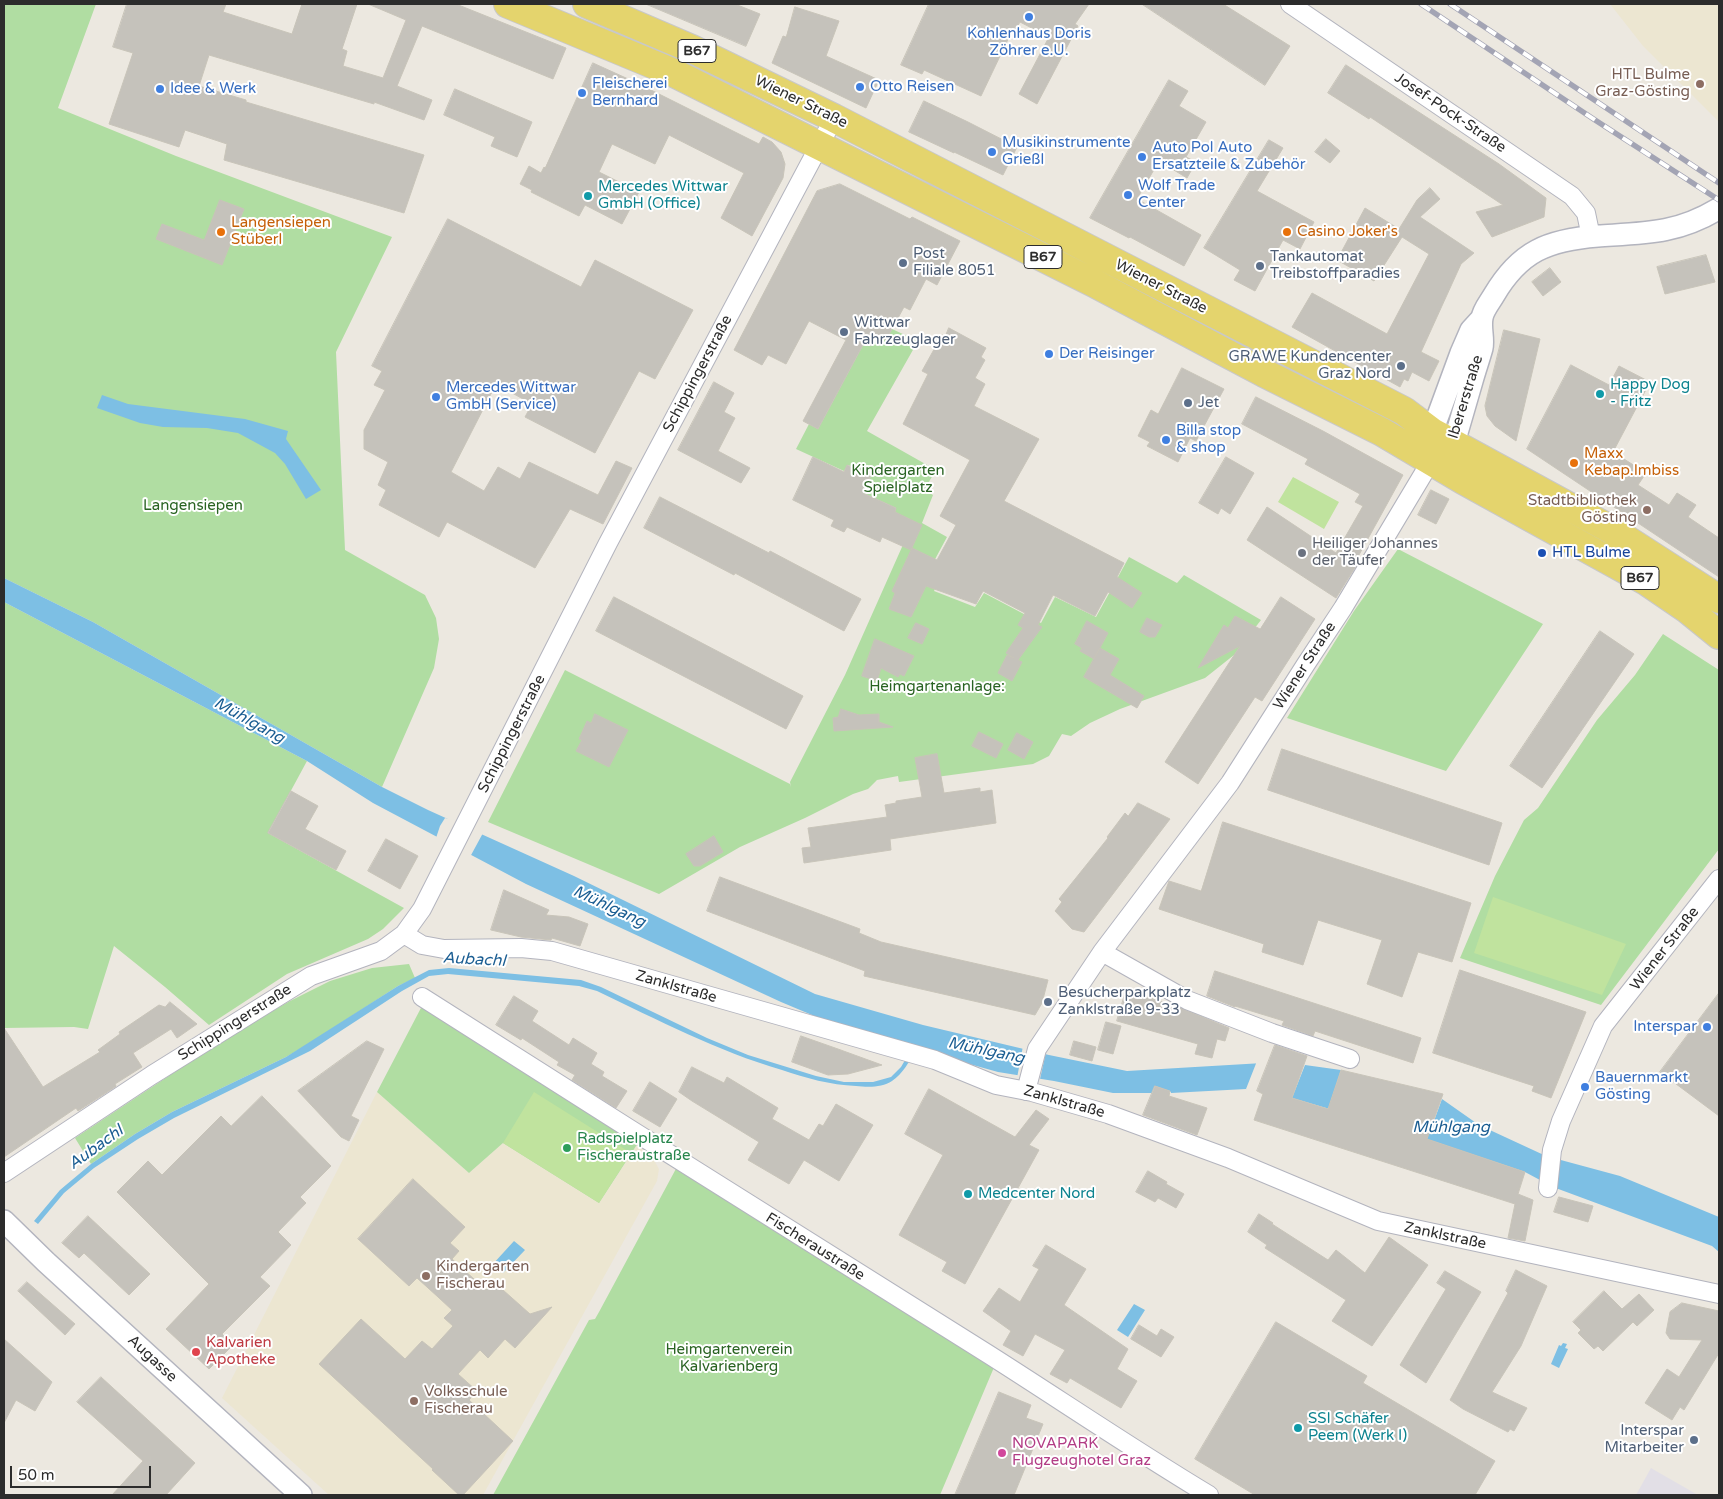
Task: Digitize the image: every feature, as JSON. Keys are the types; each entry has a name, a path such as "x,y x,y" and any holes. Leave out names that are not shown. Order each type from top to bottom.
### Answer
{"main road":[{"name":"Wiener Straße","path":"508,4 674,73 1092,282 1264,373 1382,432 1646,581 1687,609 1719,635"},
{"name":"Wiener Straße","path":"587,4 692,49 834,118 1404,411 1443,437 1612,530 1719,599"}],"street":[{"name":"Josef-Pock-Straße","path":"1290,4 1572,196 1586,213 1591,237"},
{"name":"Schippingerstraße","path":"4,1173 152,1074 311,976 381,951 404,934 422,909 608,543 834,118"},
{"name":"Ibererstraße","path":"1431,461 1443,437 1445,395 1471,330 1482,318 1484,311 1502,282 1528,255 1544,246 1559,241 1662,232 1695,222 1718,209"},
{"name":"Wiener Straße","path":"1222,793 1343,608 1431,461"},
{"name":"Zanklstraße","path":"1028,1086 1037,1049 1102,952 1222,793"},
{"name":"Wiener Straße","path":"1548,1188 1552,1150 1561,1121 1603,1026 1719,879"},
{"name":"Zanklstraße","path":"404,934 422,945 444,949 520,948 552,951 935,1060 996,1085 1028,1086 1228,1158 1378,1221 1719,1294"},
{"path":"1102,952 1187,1000 1272,1033 1350,1059"},
{"name":"Fischeraustraße","path":"422,997 864,1278 991,1356 1147,1458 1209,1495"},
{"name":"Augasse","path":"4,1221 46,1262 302,1495"}],"shaded area":[{"name":"HTL Bulme Graz-Gösting","path":"1610,4 1719,4 1719,122 1643,46"},
{"path":"377,1092 469,1173 503,1143 599,1203 638,1143 649,1151 659,1169 657,1181 483,1495 329,1495 222,1398"},
{"path":"1651,1468 1656,1471 1698,1495 1636,1495"}],"green space":[{"name":"Langensiepen","path":"4,4 96,4 58,108 176,156 392,237 336,352 345,550 425,595 436,618 439,639 434,668 382,787 93,622 4,578"},
{"path":"892,329 918,341 867,431 936,470 924,490 933,495 922,523 947,537 933,563 945,567 934,591 975,607 984,593 1041,623 1055,597 1096,617 1129,557 1177,583 1184,575 1261,620 1234,655 1205,678 1120,709 1090,723 1071,736 1062,734 1049,756 1033,764 899,782 898,776 877,780 868,789 853,794 740,847 659,894 488,822 565,670 790,784 791,787 790,782 845,675 910,529 891,521 896,508 863,493 871,476 848,465 844,471 796,449 809,424 818,429 864,343 870,346 877,335 886,339"},
{"path":"1293,477 1339,502 1324,529 1278,502"},
{"path":"1398,549 1543,624 1446,771 1287,718 1354,611"},
{"path":"4,602 307,761 268,833 404,908 383,929 368,939 287,974 209,1025 114,946 88,1029 74,1027 4,1028"},
{"path":"1663,634 1719,670 1719,849 1601,1005 1460,958 1495,876 1524,820 1538,808 1597,720 1635,675"},
{"path":"1493,897 1626,944 1602,995 1474,953"},
{"path":"409,964 415,978 398,986 286,1057 172,1112 91,1164 75,1138 232,1034 290,1001 330,981 372,968"},
{"path":"422,1006 638,1143 599,1203 503,1143 469,1173 377,1092"},
{"name":"Radspielplatz Fischeraustraße","path":"534,1092 631,1153 599,1203 503,1143"},
{"name":"Heimgartenverein Kalvarienberg","path":"678,1165 995,1365 940,1495 493,1495 589,1320 595,1319 599,1312"}],"water":[{"path":"102,395 128,404 245,419 288,431 286,439 321,490 306,499 285,464 275,453 238,433 207,428 163,427 140,423 97,408"},
{"name":"Mühlgang","path":"4,578 93,622 382,787 428,810 574,876 815,994 923,1025 1049,1055 1127,1071 1263,1063 1257,1091 1246,1089 1171,1093 1155,1086 1152,1093 1113,1093 998,1072 916,1051 899,1075 888,1083 870,1087 837,1084 800,1076 734,1054 597,991 579,986 448,974 429,976 402,991 310,1051 174,1118 138,1139 94,1168 64,1193 38,1224 34,1221 60,1190 91,1164 135,1134 172,1112 286,1057 398,986 429,970 449,968 581,980 601,987 707,1038 748,1055 816,1076 844,1082 873,1082 891,1077 901,1067 911,1050 824,1020 781,1002 526,884 373,803 307,761 4,602"},
{"path":"1305,1065 1341,1070 1336,1086 1333,1110 1292,1098"},
{"name":"Mühlgang","path":"1442,1099 1479,1125 1546,1156 1620,1176 1719,1217 1719,1252 1712,1246 1553,1187 1525,1172 1419,1137 1424,1117 1434,1121"},
{"path":"514,1241 525,1250 503,1273 493,1264"},
{"path":"1134,1304 1145,1310 1128,1337 1117,1330"},
{"path":"1563,1343 1567,1344 1565,1348 1568,1349 1559,1368 1551,1364 1559,1345 1561,1346"}],"pier":[{"path":"445,818 455,820 483,833 470,857 436,838"},
{"path":"1023,1046 1046,1052 1040,1079 1034,1081 1017,1078"},
{"path":"1257,1061 1268,1062 1257,1091 1259,1092 1252,1093 1246,1089"}],"building":[{"path":"127,4 226,4 223,12 292,34 302,4 357,4 342,49 347,51 343,66 383,78 406,20 368,4 456,4 566,48 553,79 422,26 397,86 432,100 424,120 374,102 374,104 209,55 199,86 246,100 246,102 424,155 404,213 224,160 227,144 185,130 179,147 109,124 133,53 113,47"},
{"path":"646,4 735,4 760,14 746,46"},
{"path":"929,4 1089,4 1075,24 1078,26 1037,104 1019,94 1049,37 1020,22 1014,32 1012,31 981,96 924,70 922,74 901,65"},
{"path":"1142,4 1223,4 1290,46 1265,85"},
{"path":"795,7 839,21 826,56 879,80 866,108 772,63 783,36 786,37"},
{"path":"593,63 759,144 763,137 772,142 781,152 785,164 783,178 752,236 721,218 744,173 669,135 655,164 612,144 599,172 639,192 622,224 585,205 579,216 531,192 532,190 520,184 529,166 541,173 545,168"},
{"path":"1346,65 1499,164 1546,198 1544,217 1492,237 1476,212 1503,205 1370,117 1369,119 1328,93"},
{"name":"Auto Pol Auto Ersatzteile & Zubehör","path":"1169,80 1188,91 1179,106 1206,122 1186,157 1196,162 1187,178 1159,161 1137,199 1201,235 1184,266 1090,218"},
{"path":"455,89 532,122 517,157 491,146 495,137 444,115"},
{"path":"924,101 1017,147 1003,175 909,132"},
{"path":"1326,139 1340,151 1330,163 1315,152"},
{"path":"1269,140 1283,148 1257,191 1314,222 1300,249 1283,240 1255,291 1234,280 1240,270 1204,248"},
{"path":"840,184 910,219 912,217 960,241 937,285 926,279 910,310 904,307 886,340 877,335 871,346 864,343 818,429 803,421 846,340 809,321 786,364 768,355 762,365 734,350 817,191"},
{"path":"1430,188 1440,199 1420,217 1474,253 1461,264 1421,352 1439,361 1429,381 1412,372 1408,381 1404,379 1400,387 1292,327 1312,293 1387,334 1429,254 1402,237 1374,281 1337,260 1365,208 1399,229 1417,200"},
{"name":"Langensiepen Stüberl","path":"220,200 244,209 222,265 156,239 162,224 204,240"},
{"name":"Mercedes Wittwar GmbH (Service)","path":"448,219 581,287 595,260 693,310 655,379 639,371 595,453 525,417 532,404 496,384 451,472 484,491 498,467 520,479 529,462 598,495 616,461 632,468 603,524 570,509 535,568 447,522 439,537 379,505 386,490 378,485 388,462 364,449 364,430 385,390 374,385 382,371 372,366"},
{"path":"1706,255 1715,282 1665,294 1657,267"},
{"path":"1550,268 1561,282 1543,296 1532,282"},
{"path":"949,328 986,348 981,357 985,360 975,378 985,384 974,406 1039,439 1004,501 1124,563 1117,577 1142,593 1132,608 1108,592 1095,616 1053,595 1038,625 1042,627 1018,660 1022,662 1012,681 998,673 1007,655 1014,658 1006,653 1023,628 1018,625 1025,613 983,591 976,604 926,586 911,617 889,609 895,593 892,591 912,548 937,560 956,525 940,516 970,460 903,424 928,374 922,371 942,335 945,336"},
{"path":"1504,330 1540,339 1516,441 1495,426 1487,416 1485,406"},
{"path":"1571,365 1609,385 1619,366 1650,382 1613,452 1646,473 1638,485 1669,505 1677,493 1696,505 1688,517 1719,538 1719,577 1527,449"},
{"path":"1182,368 1224,389 1196,441 1190,438 1178,462 1147,446 1150,442 1138,436 1151,410 1158,414"},
{"path":"714,382 734,393 724,412 735,418 718,451 750,468 741,483 678,450"},
{"path":"1256,397 1403,475 1354,564 1356,566 1336,598 1247,540 1267,507 1336,553 1363,506 1355,502 1360,494 1305,464 1308,459 1242,424"},
{"path":"813,457 844,472 847,465 871,476 863,493 896,508 895,512 922,525 911,550 882,537 880,542 847,527 844,532 831,526 834,520 793,500"},
{"path":"1226,457 1254,473 1230,514 1221,508 1218,514 1199,503"},
{"path":"1431,490 1449,499 1436,524 1418,515"},
{"path":"660,497 769,553 770,551 861,599 844,631 735,573 734,575 644,528"},
{"path":"614,597 803,696 786,729 596,631"},
{"path":"1281,597 1315,619 1262,701 1255,697 1198,784 1165,762 1240,646 1198,668 1224,625 1228,628 1235,616 1260,629"},
{"path":"1147,618 1162,625 1155,637 1149,637 1140,632"},
{"path":"1087,621 1108,633 1094,659 1080,651 1082,648 1075,644"},
{"path":"916,623 929,629 922,644 908,638"},
{"path":"1600,631 1634,654 1542,788 1510,766"},
{"path":"875,639 914,656 904,676 900,674 898,677 881,668 877,681 862,676"},
{"path":"1100,648 1119,659 1110,675 1144,696 1137,708 1084,677"},
{"path":"841,709 859,715 879,714 879,722 893,727 834,731 833,718 838,717"},
{"path":"595,714 628,730 609,767 576,751 582,740 579,739 587,721 591,723"},
{"path":"979,732 1003,744 996,758 972,746"},
{"path":"1017,733 1033,742 1024,759 1008,750"},
{"path":"1282,749 1502,823 1489,865 1268,790"},
{"path":"937,754 944,793 980,788 980,792 992,790 996,823 890,839 891,850 804,863 802,848 811,847 808,828 887,817 885,805 896,803 896,801 922,797 915,758"},
{"path":"291,791 318,806 305,829 346,851 336,870 268,833"},
{"path":"1138,803 1170,819 1084,932 1072,929 1055,911 1062,902 1059,899 1108,838 1125,813 1128,816"},
{"path":"1223,822 1471,903 1452,962 1418,952 1402,997 1367,984 1382,940 1318,920 1303,965 1262,952 1264,944 1159,909 1169,881 1201,891"},
{"path":"714,836 723,852 700,866 694,866 686,854"},
{"path":"386,839 418,856 400,889 368,871"},
{"path":"720,877 860,929 859,933 881,942 1048,980 1042,1003 1035,1015 864,976 865,971 707,911"},
{"path":"504,890 549,910 546,915 569,917 588,924 580,946 552,938 551,940 521,937 491,930"},
{"path":"1460,970 1586,1012 1551,1098 1532,1091 1534,1086 1433,1053"},
{"path":"1215,971 1421,1038 1413,1063 1315,1031 1313,1036 1282,1025 1284,1021 1235,1007 1207,996"},
{"path":"1126,991 1174,1005 1229,1028 1225,1041 1217,1039 1212,1058 1195,1054 1198,1044 1117,1021"},
{"name":"Interspar","path":"1719,993 1719,1116 1660,1072"},
{"path":"514,996 538,1011 532,1021 569,1045 573,1038 597,1053 591,1064 604,1072 602,1076 627,1091 616,1108 572,1080 575,1075 557,1065 559,1062 522,1038 521,1040 496,1025"},
{"path":"170,1002 197,1024 177,1038 171,1029 133,1053 142,1067 115,1084 115,1087 78,1111 76,1108 4,1157 4,1028 43,1087 100,1052 98,1050 120,1034 119,1032 159,1005 165,1007"},
{"path":"1106,1022 1121,1026 1113,1054 1098,1050"},
{"path":"801,1036 882,1065 848,1074 828,1075 792,1062"},
{"path":"367,1041 384,1049 351,1116 359,1120 349,1141 341,1137 298,1091"},
{"path":"1074,1041 1096,1047 1092,1061 1070,1055"},
{"path":"1275,1045 1307,1056 1292,1098 1328,1109 1341,1070 1443,1094 1427,1139 1525,1172 1518,1194 1533,1200 1525,1241 1508,1238 1515,1204 1254,1120 1263,1094 1257,1091"},
{"path":"692,1067 724,1083 727,1077 778,1108 772,1119 809,1140 819,1124 823,1126 836,1104 873,1125 839,1181 804,1160 789,1184 748,1160 759,1142 679,1092"},
{"path":"650,1082 677,1099 660,1127 633,1111"},
{"path":"1155,1086 1170,1091 1169,1096 1207,1108 1197,1135 1143,1115"},
{"name":"Medcenter Nord","path":"929,1089 1015,1137 1036,1110 1049,1119 1029,1145 1039,1150 965,1284 942,1271 947,1262 899,1235 943,1155 905,1134"},
{"path":"262,1096 331,1166 300,1197 306,1203 278,1232 291,1245 260,1277 270,1286 222,1334 233,1345 209,1369 166,1329 209,1284 117,1192 148,1161 162,1175 221,1116 231,1126"},
{"path":"1148,1171 1184,1194 1176,1208 1158,1198 1155,1202 1136,1192"},
{"path":"413,1179 465,1227 450,1243 459,1251 452,1259 486,1290 494,1282 530,1314 552,1307 515,1348 505,1339 488,1358 480,1350 458,1374 477,1391 469,1400 513,1441 463,1495 459,1495 319,1364 361,1319 405,1359 422,1341 432,1349 453,1326 444,1318 452,1310 438,1297 417,1278 409,1286 358,1239"},
{"path":"1559,1197 1593,1206 1588,1222 1554,1212"},
{"path":"1259,1214 1328,1260 1336,1250 1365,1273 1389,1237 1428,1265 1372,1346 1332,1321 1346,1300 1265,1248 1267,1245 1248,1232"},
{"path":"88,1216 150,1274 129,1295 84,1253 79,1258 62,1243"},
{"path":"1046,1245 1086,1269 1064,1305 1128,1349 1117,1369 1137,1381 1121,1408 1070,1378 1067,1383 1050,1374 1065,1350 1035,1334 1023,1356 1003,1345 1011,1331 983,1311 999,1288 1020,1302 1039,1269 1033,1266"},
{"path":"1516,1270 1547,1286 1521,1346 1492,1392 1527,1408 1514,1431 1510,1429 1508,1432 1463,1409 1450,1400 1508,1293 1506,1291"},
{"path":"1445,1271 1481,1292 1426,1383 1400,1365 1446,1289 1437,1283"},
{"path":"27,1282 75,1324 65,1335 18,1291"},
{"path":"1604,1291 1622,1309 1639,1294 1654,1310 1637,1326 1633,1322 1603,1351 1598,1346 1594,1349 1578,1333 1581,1330 1573,1322"},
{"path":"1682,1303 1719,1311 1719,1353 1684,1410 1680,1407 1672,1420 1645,1403 1667,1369 1679,1377 1702,1340 1670,1339 1666,1333 1670,1312"},
{"name":"SSI Schäfer Peem (Werk I)","path":"1276,1322 1367,1376 1363,1383 1495,1461 1475,1495 1255,1495 1195,1459"},
{"path":"1139,1325 1157,1336 1161,1329 1174,1337 1161,1357 1131,1339"},
{"path":"4,1339 52,1382 35,1411 16,1400 4,1423"},
{"path":"101,1377 195,1463 166,1495 112,1495 143,1461 77,1402"},
{"name":"NOVAPARK Flugzeughotel Graz","path":"999,1392 1031,1405 1026,1418 1043,1424 1014,1495 955,1495"}],"railway":[{"path":"1421,4 1719,200"},
{"path":"1450,4 1719,183"}],"place":[{"name":"Kohlenhaus Doris Zöhrer e.U.","path":"1029,17"},
{"name":"HTL Bulme Graz-Gösting","path":"1700,84"},
{"name":"Otto Reisen","path":"860,87"},
{"name":"Idee & Werk","path":"160,89"},
{"name":"Fleischerei Bernhard","path":"582,93"},
{"name":"Musikinstrumente Grießl","path":"992,152"},
{"name":"Auto Pol Auto Ersatzteile & Zubehör","path":"1142,157"},
{"name":"Wolf Trade Center","path":"1128,195"},
{"name":"Mercedes Wittwar GmbH (Office)","path":"588,196"},
{"name":"Langensiepen Stüberl","path":"221,232"},
{"name":"Casino Joker's","path":"1287,232"},
{"name":"Post Filiale 8051","path":"903,263"},
{"name":"Tankautomat Treibstoffparadies","path":"1260,266"},
{"name":"Wittwar Fahrzeuglager","path":"844,332"},
{"name":"Der Reisinger","path":"1049,354"},
{"name":"GRAWE Kundencenter Graz Nord","path":"1401,366"},
{"name":"Happy Dog - Fritz","path":"1600,394"},
{"name":"Mercedes Wittwar GmbH (Service)","path":"436,397"},
{"name":"Jet","path":"1188,403"},
{"name":"Billa stop & shop","path":"1166,440"},
{"name":"Maxx Kebap.Imbiss","path":"1574,463"},
{"name":"Stadtbibliothek Gösting","path":"1647,510"},
{"name":"Heiliger Johannes der Täufer","path":"1302,553"},
{"name":"HTL Bulme","path":"1542,553"},
{"name":"Besucherparkplatz Zanklstraße 9-33","path":"1048,1002"},
{"name":"Interspar","path":"1707,1027"},
{"name":"Bauernmarkt Gösting","path":"1585,1087"},
{"name":"Radspielplatz Fischeraustraße","path":"567,1148"},
{"name":"Medcenter Nord","path":"968,1194"},
{"name":"Kindergarten Fischerau","path":"426,1276"},
{"name":"Kalvarien Apotheke","path":"196,1352"},
{"name":"Volksschule Fischerau","path":"414,1401"},
{"name":"SSI Schäfer Peem (Werk I)","path":"1298,1428"},
{"name":"Interspar Mitarbeiter","path":"1694,1440"},
{"name":"NOVAPARK Flugzeughotel Graz","path":"1002,1453"}],"park label":[{"name":"Kindergarten Spielplatz","path":"898,480"},
{"name":"Heimgartenanlage:","path":"937,687"}],"water label":[{"name":"Aubachl","path":"474,960"},
{"name":"Aubachl","path":"96,1148"}]}
